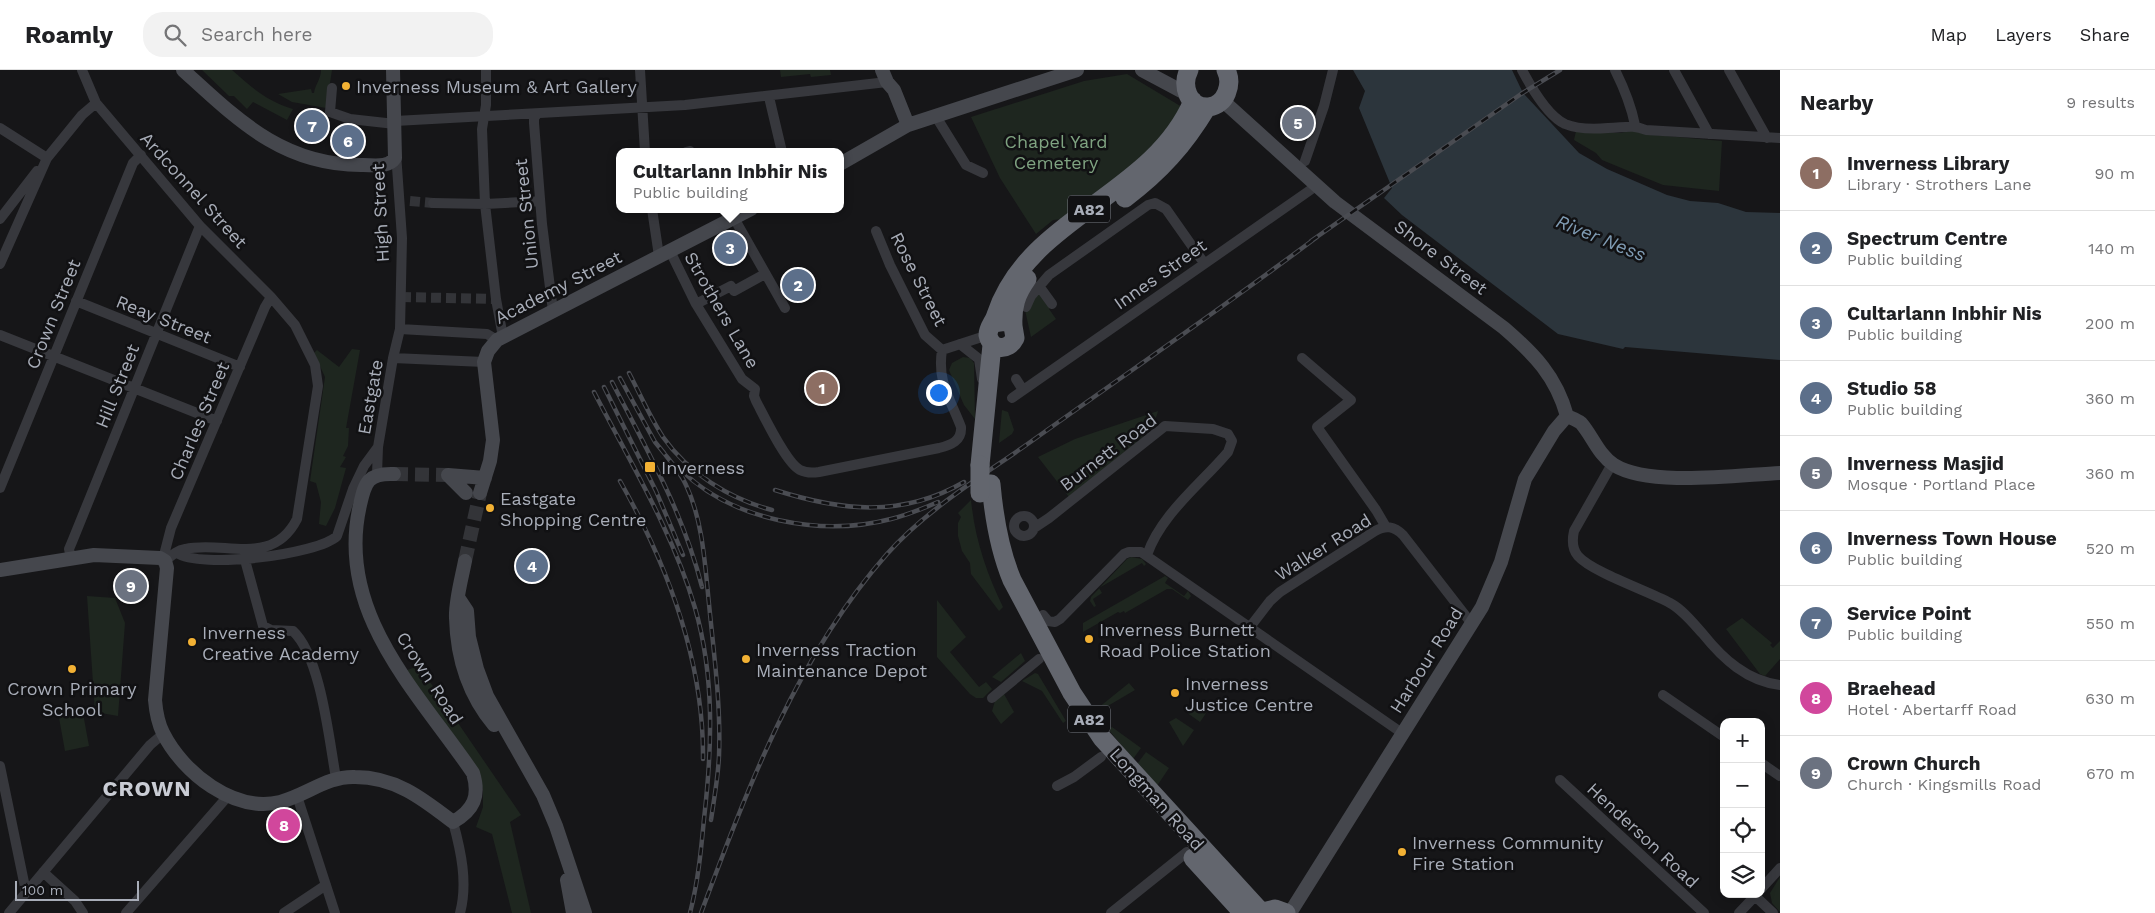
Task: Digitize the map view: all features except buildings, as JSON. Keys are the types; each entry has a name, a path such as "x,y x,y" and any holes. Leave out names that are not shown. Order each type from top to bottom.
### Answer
{"highway":[{"name":"A82","path":"1197,91 1230,85 1227,70"},
{"name":"A82","path":"995,337 1015,338 1012,311 1016,298 1038,264 1057,247 1149,181 1181,147 1197,91"},
{"name":"A82","path":"985,489 985,408 1001,299 1012,279 1032,255 1051,238 1126,182 1159,153 1184,120 1197,91"},
{"name":"A82","path":"986,461 1001,367 995,337"},
{"name":"Longman Road","path":"985,489 984,529 990,555 1006,596 1071,715 1101,757 1187,852 1254,913"},
{"name":"Longman Road","path":"985,489 1004,562 1080,707 1127,768 1254,913"},
{"path":"1254,913 1275,909 1288,913"}],"street":[{"name":"Ardconnel Street","path":"82,70 96,103 200,226 271,297 295,325 315,365 318,380 297,519 292,528 278,540 262,547 247,550 200,548 184,549 177,552"},
{"path":"183,70 244,124 264,138 291,152 318,161 362,166 388,164 392,162 396,153"},
{"name":"High Street","path":"393,70 396,153 405,201 402,238 400,329"},
{"path":"400,329 487,334 500,338 485,204 483,117 486,105 486,70"},
{"path":"640,70 645,148"},
{"path":"844,162 908,125 1077,70"},
{"name":"Shore Street","path":"1142,70 1168,83 1197,91 1316,186 1504,328 1529,350 1543,366 1561,397 1567,416"},
{"path":"1305,161 1324,106 1333,70"},
{"path":"1522,70 1529,83 1556,118 1567,125 1598,129 1634,125 1646,130 1780,138"},
{"path":"1615,70 1632,111 1634,125"},
{"path":"1674,70 1709,134"},
{"path":"1729,70 1767,138"},
{"path":"887,81 904,97 912,110 933,116 966,165 983,173"},
{"path":"332,88 330,112 350,119 395,123 685,106 887,81"},
{"path":"887,81 908,125"},
{"path":"769,97 781,148"},
{"path":"0,219 82,115 96,103"},
{"name":"Union Street","path":"537,114 534,118 534,123 540,200 553,311"},
{"path":"0,128 47,158"},
{"name":"Crown Street","path":"0,488 133,163 141,155"},
{"path":"0,264 47,158"},
{"name":"Innes Street","path":"1012,398 1316,186"},
{"path":"433,203 485,204 540,200"},
{"path":"1026,307 1039,286 1049,275 1148,205 1155,203 1166,209 1204,263"},
{"name":"Strothers Lane","path":"653,213 664,254 742,379 755,388 753,392 756,401 789,459"},
{"name":"Academy Street","path":"484,362 488,351 500,338 744,213"},
{"path":"734,218 785,308"},
{"name":"Hill Street","path":"71,558 70,549 72,542 200,226"},
{"name":"Rose Street","path":"789,459 799,470 811,473 947,446 958,440 962,431 940,377 939,367 942,350 925,335 890,265 876,231"},
{"path":"696,304 731,286 734,291 765,274"},
{"path":"1039,286 1052,304"},
{"name":"Charles Street","path":"164,560 171,528 265,306 271,297"},
{"name":"Reay Street","path":"76,300 240,367"},
{"name":"Eastgate","path":"245,560 308,548 333,540 337,536 353,490 364,466 378,447 393,358 400,329"},
{"path":"0,335 218,420"},
{"path":"942,350 960,344 995,337"},
{"path":"960,344 978,359 985,408"},
{"path":"393,358 484,362 492,440 490,461 480,493"},
{"path":"1302,358 1351,400 1317,427 1386,527"},
{"path":"1016,379 1023,390"},
{"path":"1567,416 1580,422 1597,448 1612,464 1636,475 1657,477 1780,473"},
{"name":"Harbour Road","path":"1288,913 1472,624 1491,588 1501,562 1525,479 1554,431 1567,416"},
{"name":"Burnett Road","path":"1036,525 1164,426 1213,429 1228,434 1232,441 1228,452 1178,505 1150,545 1147,555"},
{"path":"378,447 377,474 394,474"},
{"path":"1612,464 1574,531 1572,544 1577,555 1590,565 1669,602 1679,609 1717,651 1735,667 1757,680 1780,686"},
{"name":"Crown Road","path":"377,474 364,487 356,522 355,559 359,582 368,610 398,671 473,773 477,785 475,802 461,818 453,822"},
{"path":"466,492 448,476 485,478"},
{"name":"Walker Road","path":"1250,627 1270,601 1280,592 1375,531 1386,527 1398,530 1403,535 1472,624"},
{"path":"1043,615 1048,621 1054,622 1060,619 1124,554 1135,551 1147,555 1402,733"},
{"path":"164,560 177,552 186,558 200,560 245,560 263,626 271,630 293,631 300,639 314,670 319,686 336,778"},
{"path":"0,570 71,558 114,555 156,556 164,560"},
{"path":"164,560 166,575 155,700 157,717 163,734 189,768 208,784 228,796 247,803 265,804 297,796 336,778 371,778 398,785 418,795 453,822 463,870 464,892 460,913"},
{"path":"464,561 459,599 467,611 469,637 476,669 487,696 543,795 556,826 585,913"},
{"path":"992,698 1040,659"},
{"path":"1663,695 1720,735"},
{"path":"9,913 150,746 163,734"},
{"name":"Longman Road","path":"1057,786 1074,777 1101,757"},
{"path":"0,766 26,892"},
{"path":"1765,766 1780,776"},
{"name":"Henderson Road","path":"1560,780 1704,913"},
{"path":"126,913 228,796"},
{"path":"297,796 335,913"},
{"path":"556,826 573,913"},
{"path":"1111,913 1187,852"},
{"path":"1765,885 1780,868"},
{"path":"43,872 75,901 83,913"},
{"path":"284,913 326,884"},
{"path":"1739,913 1753,898"},
{"path":"1762,898 1773,913"}],"green space":[{"path":"202,70 232,70 268,98 293,109 287,120 253,102 247,109 234,96 229,96"},
{"path":"321,70 332,70 326,108 292,102 278,94 311,89 312,93 314,93"},
{"path":"780,70 830,70 831,75 811,77 810,74 781,77"},
{"name":"Chapel Yard Cemetery","path":"1127,74 1182,107 1156,146 1125,174 1063,219 1053,220 1036,234 1000,178 971,117 1084,81"},
{"path":"1633,130 1644,134 1722,141 1719,191 1663,185 1602,160 1596,153 1574,140 1576,131 1621,133"},
{"path":"1039,291 1051,306 1049,309 1056,319 1031,337 1025,310"},
{"path":"352,349 360,350 346,428 349,428 348,446 343,456 346,457 340,467 346,468 335,508 326,526 319,524 321,502 316,483 310,481 325,377 314,353 317,350 339,367"},
{"path":"963,357 970,358 974,363 975,419 964,405 949,370 952,363"},
{"path":"1002,410 1008,412 1014,430 1012,434 999,443"},
{"path":"1158,411 1145,434 1134,446 1069,497 1038,457 1075,439"},
{"path":"971,500 975,528 982,555 1003,607 999,611 971,574 970,563 962,551 958,536 958,523 961,517 958,513"},
{"path":"1131,557 1142,559 1146,564 1144,566 1142,563 1100,587"},
{"path":"1165,576 1168,578 1165,583 1184,596 1188,591 1191,596 1188,600 1172,589 1167,589 1125,613 1124,611 1118,612 1083,632 1083,623"},
{"path":"1099,588 1102,593 1093,599 1096,606 1094,607 1090,601 1091,597"},
{"path":"87,596 115,598 125,623 118,716 95,712"},
{"path":"937,600 966,637 950,652 979,687 986,682 992,689 983,698 976,698 970,694 937,657"},
{"path":"1742,618 1772,643 1770,645 1773,648 1780,641 1780,659 1765,676 1760,674 1726,629"},
{"path":"1021,653 1025,661 1001,682 992,677"},
{"path":"419,666 521,815 510,822 531,913 512,913 492,834 476,827 483,807 483,789 473,766 404,671"},
{"path":"1035,673 1038,674 1066,721 1063,723 1042,691 1022,681"},
{"path":"1129,683 1135,690 1101,710 1098,708"},
{"path":"1004,694 1014,712 1001,724 992,711 995,701"},
{"path":"1208,700 1213,703 1200,722 1186,712"},
{"path":"82,708 89,746 65,751 58,712"},
{"path":"1176,718 1194,730 1183,746 1169,722"},
{"path":"1112,727 1141,748 1133,759 1108,729"},
{"path":"1146,752 1169,768 1157,786 1137,764"},
{"path":"1780,877 1780,912 1772,903 1770,893"}],"water":[{"name":"River Ness","path":"1353,70 1512,70 1523,93 1579,153 1607,169 1667,195 1690,201 1718,203 1746,212 1780,213 1780,360 1625,347 1623,349 1558,334 1402,215 1384,198 1392,188 1359,108 1365,91"}],"tunnel":[{"path":"410,201 433,203"},
{"path":"401,297 494,299"},
{"path":"394,474 448,475"},
{"path":"465,561 480,493"}],"railway":[{"path":"1311,241 1521,94 1560,70"},
{"path":"701,913 757,771 801,679 827,635 855,594 887,554 903,537 939,506 1317,237"},
{"path":"629,373 663,437 685,462 697,473 726,492 772,510"},
{"path":"620,378 655,442 664,453"},
{"path":"612,382 651,457 674,507 685,533 702,587"},
{"path":"604,387 656,491 683,555"},
{"path":"594,392 650,498 675,552 695,608 706,660 710,713 709,766 700,855 690,913"},
{"path":"660,448 684,480 692,499 700,528 715,661 719,718 718,764 711,820"},
{"path":"680,469 701,487 725,501 751,512 779,520 808,525 864,524 903,516 938,502"},
{"path":"620,481 653,546 668,580 680,615 690,650 697,686 702,722 703,759"},
{"path":"775,490 824,503 871,507 894,506 918,501 941,494 964,482"}],"place":[{"name":"Inverness Museum & Art Gallery","path":"346,86"},
{"name":"Inverness Masjid","path":"1298,123"},
{"name":"Service Point","path":"312,126"},
{"name":"Inverness Town House","path":"348,141"},
{"name":"Cultarlann Inbhir Nis","path":"730,248"},
{"name":"Spectrum Centre","path":"798,285"},
{"name":"Inverness Library","path":"822,388"},
{"name":"Inverness","path":"650,467"},
{"name":"Eastgate Shopping Centre","path":"490,508"},
{"name":"Studio 58","path":"532,566"},
{"name":"Crown Church","path":"131,586"},
{"name":"Inverness Burnett Road Police Station","path":"1089,639"},
{"name":"Inverness Creative Academy","path":"192,642"},
{"name":"Inverness Traction Maintenance Depot","path":"746,659"},
{"name":"Crown Primary School","path":"72,669"},
{"name":"Inverness Justice Centre","path":"1175,693"},
{"name":"Braehead","path":"284,825"},
{"name":"Inverness Community Fire Station","path":"1402,852"}],"district":[{"name":"CROWN","path":"147,788"}]}
